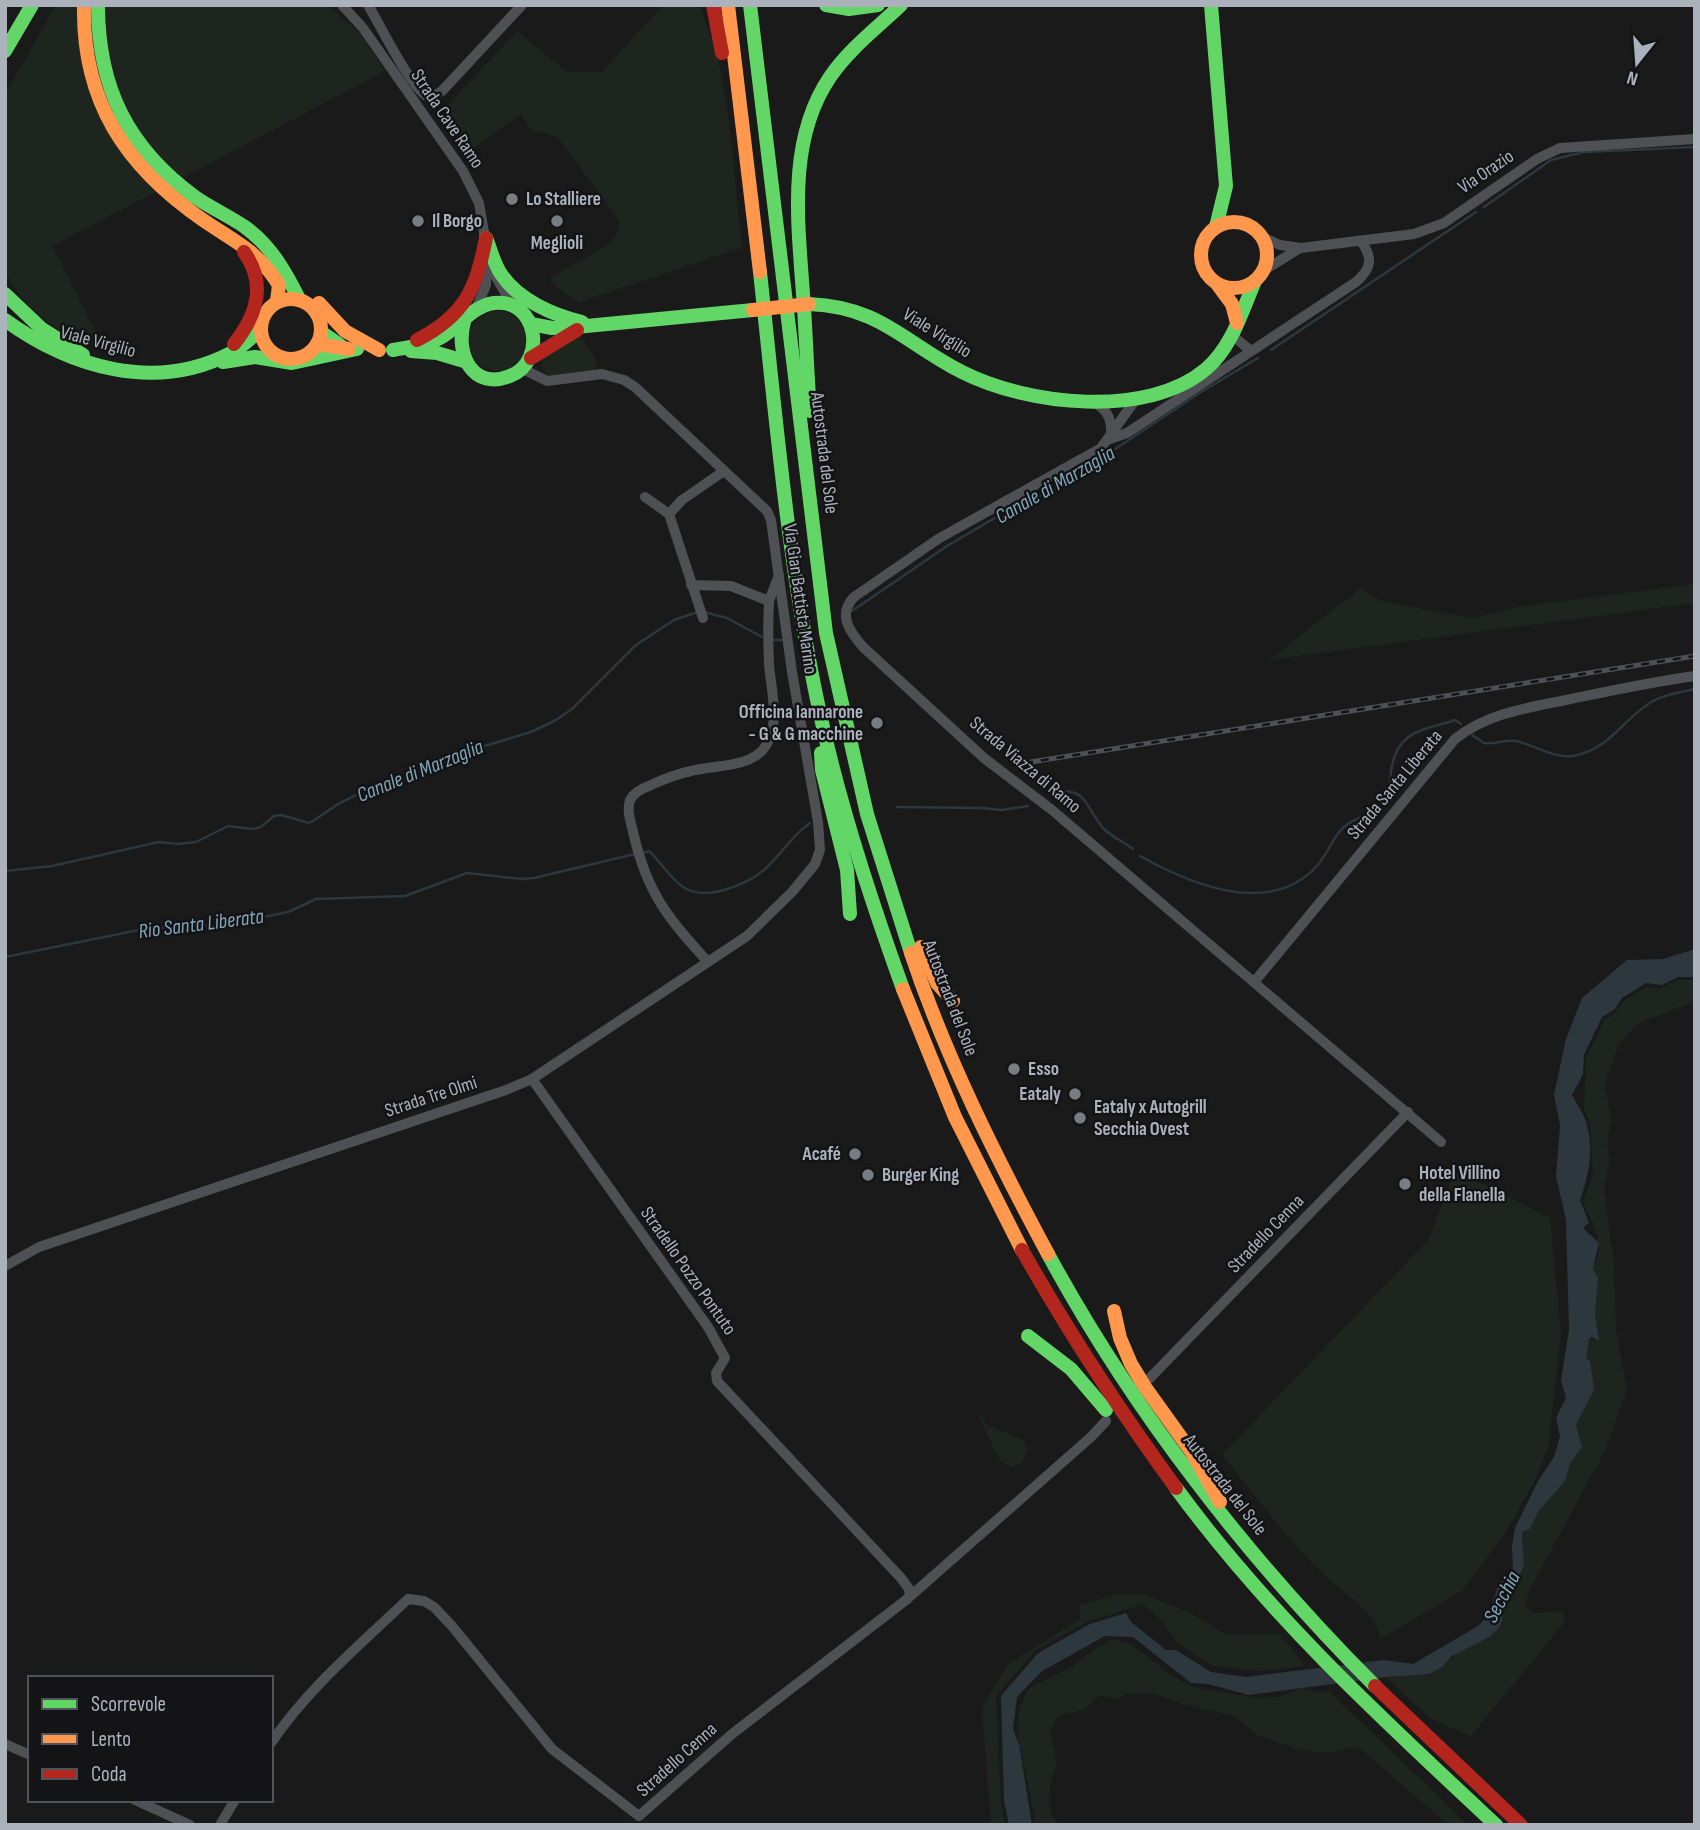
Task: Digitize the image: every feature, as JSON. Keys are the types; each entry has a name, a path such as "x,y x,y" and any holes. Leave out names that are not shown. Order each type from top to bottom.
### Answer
{"main road":[{"path":"5,30 19,5"},
{"path":"5,51 32,5"},
{"path":"84,5 85,36 92,76 99,100 121,143 155,183 262,260 279,285 277,301"},
{"path":"98,5 99,41 104,72 114,99 141,147 192,195 254,234 272,251 299,299 316,312 319,338 308,354 296,359 280,357 269,350 263,341 260,330 264,313 277,301 299,299"},
{"path":"713,5 721,42 733,142 751,188"},
{"path":"728,5 797,599 817,701 856,853 923,1045 968,1146 1034,1273 1133,1432 1200,1522 1293,1629 1408,1743 1496,1825"},
{"name":"Autostrada del Sole","path":"750,5 826,633 864,807 884,876 942,1035 986,1135 1035,1233 1136,1397 1230,1524 1315,1624 1521,1825"},
{"path":"825,5 849,9 878,5"},
{"path":"812,516 812,446 798,203 803,135 822,89 839,64 901,5"},
{"path":"1211,5 1227,186 1234,205 1247,224 1262,237 1267,257 1259,276 1240,288 1217,284"},
{"path":"1227,186 1216,227 1204,241 1201,259 1205,271 1232,304 1235,329"},
{"path":"1216,227 1231,222 1247,224"},
{"path":"214,362 244,333 256,298 254,267 233,238"},
{"path":"386,350 435,329 471,290 478,275 486,238"},
{"path":"486,238 501,273 509,284 556,315 592,325"},
{"path":"214,362 255,357 292,363 352,349 437,353 464,361 476,373 492,379 508,377 527,364 535,347 531,324 521,311 513,306 495,303 476,309 464,322 438,339 422,345 386,350 353,338 337,326 314,296 284,269"},
{"name":"Viale Virgilio","path":"531,324 552,328 809,304 839,306 866,313 955,368 992,384 1047,398 1136,399 1166,393 1190,381 1213,361 1235,329 1259,276"},
{"path":"5,294 42,329 101,367"},
{"path":"5,320 21,334 45,348"},
{"path":"464,322 459,341 464,361"},
{"name":"Viale Virgilio","path":"527,364 564,335 592,325"},
{"name":"Viale Virgilio","path":"214,362 249,342 260,330"},
{"path":"5,336 45,348"},
{"path":"319,338 352,349"},
{"name":"Viale Virgilio","path":"45,348 72,360 137,373 163,373 214,362 252,349 269,350"},
{"path":"817,701 822,770 847,870 850,914"},
{"path":"884,876 910,917 933,977 942,992 953,1001"},
{"path":"1114,1311 1119,1334 1132,1367 1211,1480 1230,1524"},
{"path":"1028,1336 1074,1371 1101,1402 1156,1480 1200,1522"}],"street":[{"name":"Strada Cave Ramo","path":"340,5 363,28 463,171 479,203 495,275 513,306"},
{"name":"Strada Cave Ramo","path":"369,5 414,83 424,96 430,97 442,91 522,5"},
{"name":"Via Orazio","path":"1262,237 1280,245 1301,248 1414,234 1433,228 1537,159 1560,148 1695,139"},
{"name":"Strada Cave Ramo","path":"476,309 486,285 486,238"},
{"name":"Strada Viazza di Ramo","path":"1110,439 1126,433 1366,273 1370,257 1361,241"},
{"name":"Via Orazio","path":"1259,276 1301,248"},
{"path":"1235,329 1251,351"},
{"name":"Via Gian Battista Marino","path":"527,364 542,379 552,382 602,374 624,380 635,387 767,511 771,520 792,672 818,822 820,850 815,864"},
{"name":"Strada Viazza di Ramo","path":"1136,399 1101,448 938,539 855,597 846,610 847,626 863,647 984,758 1052,810 1441,1142"},
{"path":"1088,400 1101,406 1109,415 1110,439"},
{"path":"669,514 682,500 724,471"},
{"path":"645,497 669,514 703,618"},
{"path":"708,962 674,925 650,888 628,810 631,798 639,790 690,771 744,761 758,755 766,746 772,733 774,706 769,654 769,601 779,575"},
{"path":"691,585 731,586 769,601"},
{"name":"Strada Santa Liberata","path":"1255,981 1464,731 1497,715 1640,684 1695,676"},
{"name":"Strada Tre Olmi","path":"5,1266 39,1247 533,1079 747,936 792,892 815,864"},
{"name":"Stradello Pozzo Pontuto","path":"533,1079 708,1327 725,1358 716,1373 717,1381 901,1578 909,1589 910,1595 906,1600"},
{"name":"Stradello Cenna","path":"1149,1379 1408,1112"},
{"name":"Stradello Cenna","path":"273,1740 326,1677 408,1599 415,1599 434,1607 452,1626 552,1749 639,1816 732,1734 906,1600 1106,1421"},
{"path":"5,1744 28,1754"},
{"path":"139,1802 191,1825"},
{"path":"219,1825 234,1802"}],"shaded area":[{"path":"56,5 328,5 361,35 385,71 53,246 104,348 74,337 46,321 23,299 5,272 5,94"},
{"path":"663,5 699,5 717,52 728,112 742,248 579,302 549,280 610,242 617,234 619,226 615,215 560,140 546,133 533,132 521,114 465,154 446,123 446,107 517,31 567,72 602,72"},
{"path":"492,311 504,311 523,324 528,341 526,353 515,366 504,371 492,371 473,358 468,347 468,335 481,316"},
{"path":"576,336 581,337 595,358 596,368 547,376 541,366 545,355"},
{"path":"1695,584 1695,603 1269,660 1361,588 1380,601 1473,618 1516,607"},
{"path":"1678,980 1695,980 1695,1001 1637,1024 1620,1042 1605,1083 1611,1119 1607,1145 1610,1159 1604,1188 1614,1265 1616,1329 1627,1390 1605,1451 1529,1591 1525,1605 1533,1613 1563,1611 1564,1623 1471,1736 1431,1719 1386,1677 1441,1667 1503,1613 1504,1600 1514,1592 1524,1564 1524,1531 1530,1529 1538,1512 1565,1481 1570,1464 1582,1447 1576,1425 1594,1390 1586,1358 1589,1339 1598,1340 1595,1315 1598,1278 1593,1268 1599,1250 1597,1234 1583,1201 1593,1174 1590,1124 1584,1109 1586,1058 1605,1019 1614,1014 1624,1001 1646,987 1659,989"},
{"path":"1455,1170 1550,1218 1561,1334 1548,1449 1533,1484 1508,1529 1462,1591 1380,1639 1370,1615 1306,1556 1222,1455 1429,1239"},
{"path":"981,1416 988,1426 1024,1440 1027,1450 1022,1463 1011,1467 1000,1461 979,1417"},
{"path":"1117,1594 1146,1595 1192,1614 1228,1635 1279,1634 1305,1666 1261,1671 1214,1666 1178,1644 1162,1621 1143,1604 1089,1621 1036,1650 996,1696 1001,1804 1005,1825 991,1825 982,1708 1007,1665 1080,1619 1080,1605"},
{"path":"1113,1639 1129,1643 1175,1678 1196,1688 1258,1698 1279,1697 1304,1688 1320,1693 1329,1691 1468,1825 1448,1825 1362,1750 1350,1748 1335,1752 1315,1752 1295,1748 1257,1735 1234,1716 1182,1704 1152,1693 1129,1693 1117,1699 1099,1696 1084,1710 1058,1716 1050,1730 1057,1765 1051,1781 1049,1801 1052,1815 1059,1825 1036,1825 1017,1731 1020,1707 1027,1691 1035,1685 1072,1667 1096,1648"}],"water":[{"name":"Secchia","path":"1695,949 1695,977 1678,977 1662,985 1646,983 1622,998 1614,1010 1602,1017 1584,1055 1583,1074 1572,1095 1585,1119 1590,1140 1588,1171 1580,1200 1589,1223 1583,1228 1599,1243 1593,1268 1598,1278 1595,1315 1599,1341 1592,1337 1589,1339 1586,1358 1590,1361 1594,1390 1576,1425 1582,1447 1570,1464 1565,1481 1538,1512 1530,1529 1523,1531 1524,1564 1514,1592 1505,1597 1499,1628 1489,1637 1452,1656 1442,1667 1429,1674 1249,1695 1208,1684 1191,1683 1133,1637 1105,1636 1042,1671 1017,1697 1013,1729 1019,1744 1032,1825 1009,1825 1004,1800 1001,1696 1038,1653 1090,1624 1126,1613 1131,1622 1166,1650 1176,1650 1211,1672 1246,1677 1384,1660 1413,1664 1478,1626 1488,1616 1498,1586 1501,1581 1510,1579 1513,1572 1512,1546 1515,1528 1538,1481 1554,1457 1560,1436 1556,1418 1566,1398 1561,1380 1569,1330 1566,1220 1556,1176 1560,1125 1554,1095 1566,1039 1582,998 1627,960 1663,959"}],"waterway":[{"name":"Canale di Marzaglia","path":"1484,207 1551,160 1584,152 1695,147"},
{"name":"Canale di Marzaglia","path":"1271,350 1476,212"},
{"name":"Canale di Marzaglia","path":"852,611 947,546 1005,512 1052,491 1201,392 1258,358"},
{"name":"Canale di Marzaglia","path":"5,871 52,866 159,842 196,842 228,826 253,829 261,827 274,816 281,815 309,823 370,788 408,778 462,753 531,732 556,720 572,709 636,645 674,620 698,612"},
{"name":"Canale di Marzaglia","path":"704,612 727,618 762,637"},
{"name":"Canale di Marzaglia","path":"774,640 782,640"},
{"name":"Rio Santa Liberata","path":"1472,735 1484,743 1516,741 1552,754 1573,756 1597,747 1653,701 1695,689"},
{"name":"Rio Santa Liberata","path":"1140,856 1182,877 1229,891 1253,893 1276,890 1298,882 1317,866 1345,826 1373,811 1383,802 1388,791 1394,757 1405,740 1422,730 1455,720 1461,724"},
{"name":"Rio Santa Liberata","path":"1054,793 1065,791 1080,796 1104,829 1133,849"},
{"name":"Rio Santa Liberata","path":"897,807 1001,810 1028,806"},
{"name":"Rio Santa Liberata","path":"642,853 649,851 683,887 702,893 714,892 736,886 756,876 810,823"},
{"name":"Rio Santa Liberata","path":"5,957 149,928 234,923 288,912 316,899 405,896 467,873 534,878 635,854"}],"railway":[{"path":"1025,763 1695,656"}],"traffic: fast":[{"path":"5,51 32,5"},
{"path":"98,5 99,35 111,89 121,114 135,137 172,178 195,197 245,227 262,242 283,269 299,299"},
{"path":"750,5 826,633 867,814 911,953"},
{"path":"826,5 849,9 878,5"},
{"path":"810,411 798,210 801,154 807,127 816,101 830,77 854,48 901,5"},
{"path":"1211,5 1226,186 1216,227"},
{"path":"486,238 499,270 508,283 526,299 548,311 582,322"},
{"path":"760,272 791,546 808,655 836,780 856,850 903,989"},
{"path":"809,304 834,307 873,319 941,361 989,383 1052,399 1120,401 1152,395 1181,385 1206,369 1230,339 1255,281"},
{"path":"5,294 42,329 83,355"},
{"path":"393,350 435,341 479,308 494,303 509,304 520,310 528,320 533,345 530,358 510,376 497,379 476,374 469,366 462,346 464,322"},
{"path":"531,324 552,328 576,327 753,310"},
{"path":"5,320 30,337 85,362 143,373 202,365 235,351 260,330"},
{"path":"321,332 340,345"},
{"path":"223,362 255,357 292,363 357,349"},
{"path":"411,351 437,353 464,361"},
{"path":"821,753 822,770 847,870 850,914"},
{"path":"1048,1254 1117,1370 1196,1482 1283,1587 1375,1686"},
{"path":"1028,1336 1071,1369 1106,1410"},
{"path":"1176,1488 1211,1534 1288,1622 1369,1705 1496,1825"}],"traffic: slow":[{"path":"84,5 85,40 91,72 100,101 114,128 131,154 175,199 262,263 279,285 277,301"},
{"path":"728,5 760,272"},
{"path":"1228,222 1240,222 1252,227 1262,237 1267,255 1265,268 1252,283 1240,288 1228,288 1216,283 1206,273 1201,261 1201,249 1206,237 1216,227 1228,222"},
{"path":"1218,285 1232,304 1237,323"},
{"path":"285,299 297,299 313,307 319,317 321,329 319,341 313,351 297,359 285,359 269,351 261,335 261,323 269,307 285,299"},
{"path":"319,303 345,331 379,350"},
{"path":"753,310 809,304"},
{"path":"317,344 349,349"},
{"path":"921,947 937,983 953,1001"},
{"path":"911,953 940,1031 973,1106 1048,1254"},
{"path":"903,989 955,1117 1022,1250"},
{"path":"1114,1311 1120,1338 1131,1364 1193,1454 1220,1502"}],"traffic: jam":[{"path":"713,5 722,53"},
{"path":"417,340 447,321 458,310 473,286 486,238"},
{"path":"234,344 248,322 256,299 255,276 244,252"},
{"path":"531,358 577,330"},
{"path":"1022,1250 1096,1371 1176,1488"},
{"path":"1375,1686 1521,1825"}],"place":[{"name":"Lo Stalliere","path":"512,199"},
{"name":"Il Borgo","path":"418,221"},
{"name":"Meglioli","path":"557,221"},
{"name":"Officina Iannarone - G & G macchine","path":"877,723"},
{"name":"Esso","path":"1014,1069"},
{"name":"Eataly","path":"1075,1094"},
{"name":"Eataly x Autogrill Secchia Ovest","path":"1080,1118"},
{"name":"Acafé","path":"855,1154"},
{"name":"Burger King","path":"868,1175"},
{"name":"Hotel Villino della Flanella","path":"1405,1184"}]}
